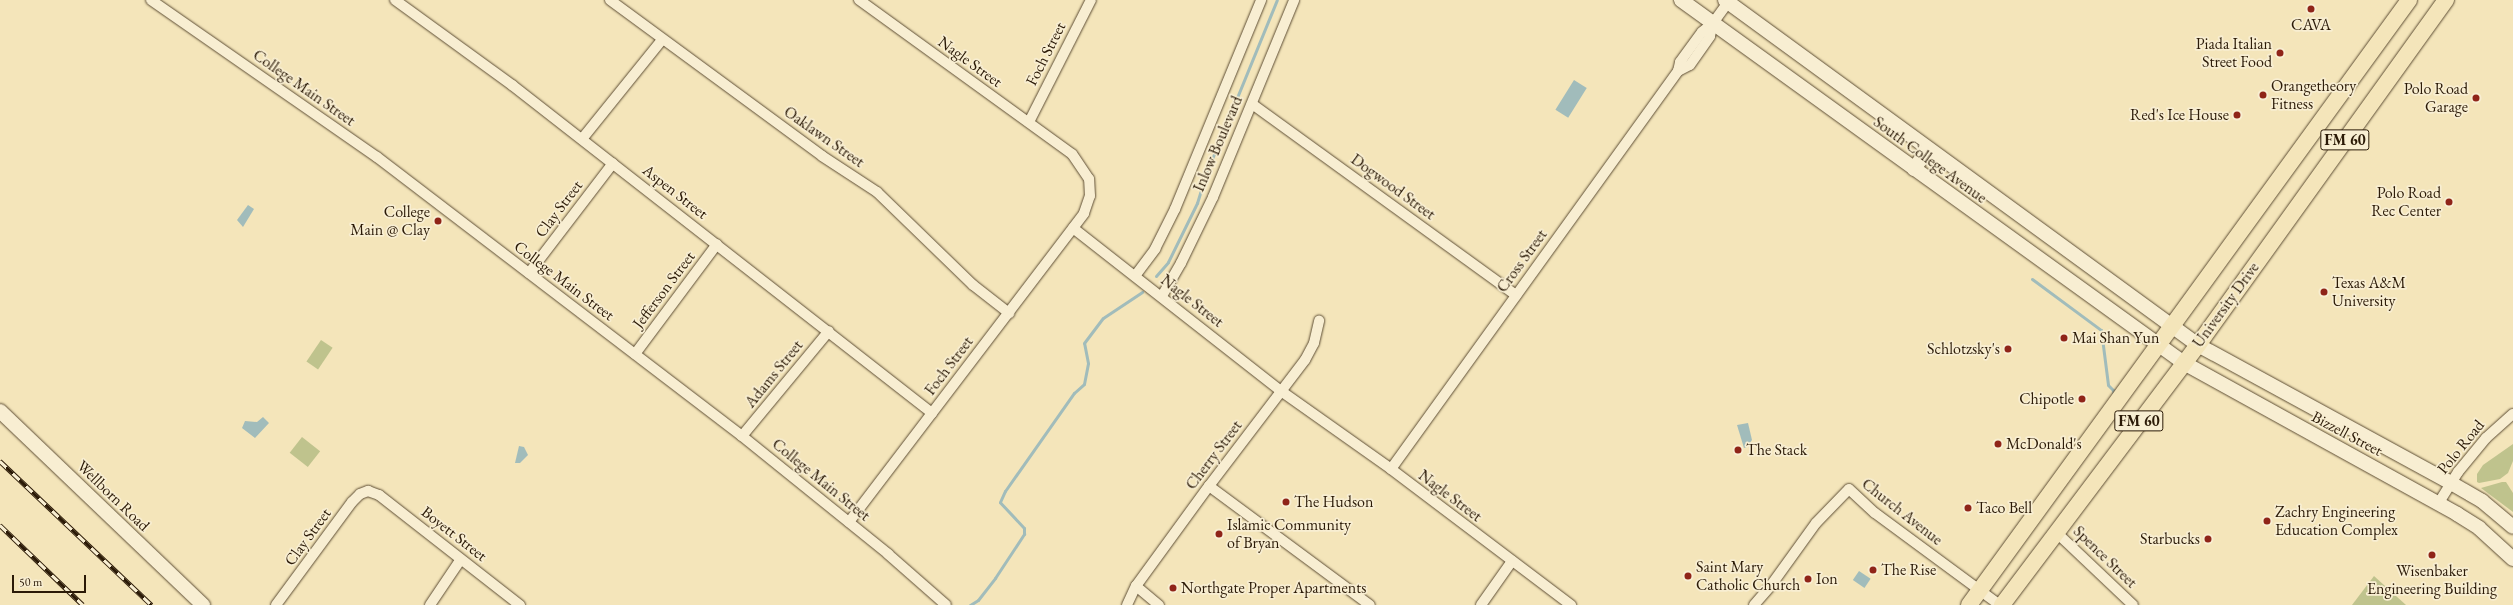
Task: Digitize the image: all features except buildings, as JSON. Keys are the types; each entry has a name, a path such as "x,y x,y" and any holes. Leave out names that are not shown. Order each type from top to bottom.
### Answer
{"main road":[{"name":"South College Avenue","path":"1681,0 2159,346"},
{"name":"University Drive","path":"1969,605 2159,346 2409,0"},
{"name":"University Drive","path":"2001,605 2198,345 2446,0"},
{"name":"South College Avenue","path":"1727,1 2198,345"},
{"path":"1914,169 1928,149"},
{"name":"Bizzell Street","path":"2198,345 2451,483 2482,502 2513,527"},
{"name":"Bizzell Street","path":"2159,346 2184,362 2479,528 2513,559"},
{"name":"Wellborn Road","path":"0,411 203,605"}],"street":[{"name":"College Main Street","path":"150,0 162,3 377,157 635,354 742,436 849,522 939,603"},
{"name":"Aspen Street","path":"395,0 434,26 582,139 932,413"},
{"name":"Oaklawn Street","path":"610,0 662,40 822,156 877,192 973,285 1009,312"},
{"name":"Nagle Street","path":"859,0 1072,154 1089,179 1090,196 1084,213 1073,228 1281,390 1391,469 1571,605"},
{"name":"Foch Street","path":"1028,122 1091,0"},
{"name":"Inlow Boulevard","path":"1136,276 1155,249 1175,209 1261,0"},
{"name":"Inlow Boulevard","path":"1162,296 1196,234 1252,104 1294,0"},
{"name":"Cross Street","path":"1391,469 1678,71 1690,65 1710,36 1713,23 1727,1"},
{"path":"582,139 662,40"},
{"name":"Dogwood Street","path":"1252,104 1516,295"},
{"name":"Clay Street","path":"528,273 613,163"},
{"name":"Foch Street","path":"849,522 1073,228"},
{"name":"Jefferson Street","path":"635,354 717,244"},
{"name":"Cherry Street","path":"1127,605 1136,586 1209,486 1305,360 1314,343 1319,321"},
{"name":"Adams Street","path":"742,436 829,331"},
{"name":"Polo Road","path":"2438,504 2451,483 2486,438 2513,414"},
{"path":"1209,486 1370,605"},
{"name":"Church Avenue","path":"1754,605 1772,584 1816,523 1849,489 1875,513 2001,605"},
{"name":"Clay Street","path":"276,605 352,502 360,494 368,491"},
{"name":"Boyett Street","path":"368,491 379,495 520,605"},
{"name":"Spence Street","path":"2056,532 2133,605"},
{"path":"430,605 460,559"},
{"path":"1481,605 1512,561"},
{"path":"1136,586 1159,605"}],"green space":[{"path":"321,340 333,348 318,369 306,362"},
{"path":"302,437 320,451 308,467 290,453"},
{"path":"2513,444 2513,461 2508,473 2500,479 2479,483 2477,482 2477,474 2483,465"},
{"path":"2506,482 2513,493 2513,512 2481,488"},
{"path":"2374,576 2406,605 2352,605"}],"water":[{"path":"1574,80 1587,88 1568,118 1555,110"},
{"path":"248,205 254,209 243,227 237,220"},
{"path":"263,417 269,423 255,438 242,428 245,421 257,422"},
{"path":"1748,423 1752,440 1747,447 1744,448 1737,425"},
{"path":"519,446 524,447 528,455 520,463 515,463"},
{"path":"1859,571 1871,579 1864,588 1853,580"}],"waterway":[{"path":"1156,276 1168,262 1197,203 1205,176 1277,0"},
{"path":"2032,279 2101,330 2108,385 2113,390 2114,396"},
{"path":"970,605 978,600 995,578 1024,534 1024,528 1000,502 1005,491 1074,393 1084,384 1088,363 1084,343 1103,318 1142,292"}],"railway":[{"path":"0,461 152,605"},
{"path":"0,525 83,605"}],"place":[{"name":"CAVA","path":"2311,9"},
{"name":"Piada Italian Street Food","path":"2280,53"},
{"name":"Orangetheory Fitness","path":"2263,95"},
{"name":"Polo Road Garage","path":"2476,98"},
{"name":"Red's Ice House","path":"2237,115"},
{"name":"Polo Road Rec Center","path":"2449,202"},
{"name":"College Main @ Clay","path":"438,221"},
{"name":"Texas A&M University","path":"2324,292"},
{"name":"Mai Shan Yun","path":"2064,338"},
{"name":"Schlotzsky's","path":"2008,349"},
{"name":"Chipotle","path":"2082,399"},
{"name":"McDonald's","path":"1998,444"},
{"name":"The Stack","path":"1738,450"},
{"name":"The Hudson","path":"1286,502"},
{"name":"Taco Bell","path":"1968,508"},
{"name":"Zachry Engineering Education Complex","path":"2267,521"},
{"name":"Islamic Community of Bryan","path":"1219,534"},
{"name":"Starbucks","path":"2208,539"},
{"name":"Wisenbaker Engineering Building","path":"2432,555"},
{"name":"The Rise","path":"1873,570"},
{"name":"Saint Mary Catholic Church","path":"1688,576"},
{"name":"Ion","path":"1808,579"},
{"name":"Northgate Proper Apartments","path":"1173,588"}]}
